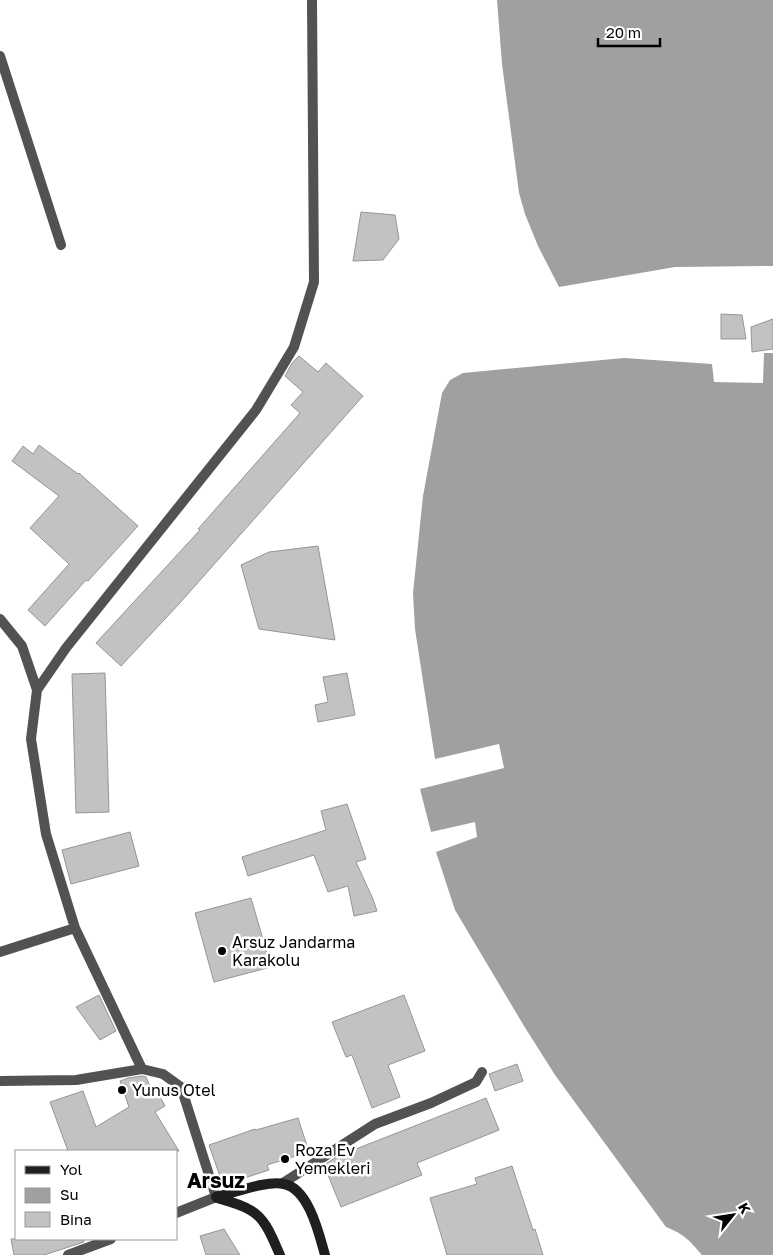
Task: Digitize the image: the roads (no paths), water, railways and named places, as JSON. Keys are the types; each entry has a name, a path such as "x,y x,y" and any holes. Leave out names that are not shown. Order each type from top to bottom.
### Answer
{"main road":[{"path":"216,1197 268,1184 290,1186 300,1193 313,1216 324,1255"},
{"path":"216,1197 252,1210 262,1220 280,1255"}],"street":[{"path":"37,690 66,648 256,410 294,347 314,282 312,0"},
{"path":"0,56 61,244"},
{"path":"0,618 22,646 37,690 31,739 32,749 46,834 75,928 142,1069"},
{"path":"0,952 75,928"},
{"path":"0,1082 76,1080 142,1069 163,1074 181,1087 216,1197 178,1212"},
{"path":"283,1184 375,1124 431,1103 476,1082 482,1072"},
{"path":"68,1255 107,1240"}],"water":[{"path":"497,0 773,0 773,266 675,267 559,287 538,246 519,193 502,64"},
{"path":"764,353 773,353 773,1255 702,1255 686,1238 666,1227 555,1075 455,910 436,852 477,837 475,822 431,832 420,789 504,768 499,744 435,759 415,629 413,593 423,496 442,393 450,380 463,373 624,358 712,364 714,382 763,383"}],"place":[{"name":"Arsuz Jandarma Karakolu","path":"222,951"},
{"name":"Yunus Otel","path":"122,1090"},
{"name":"Roza Ev Yemekleri","path":"285,1159"}],"district":[{"name":"Arsuz","path":"216,1180"}]}
